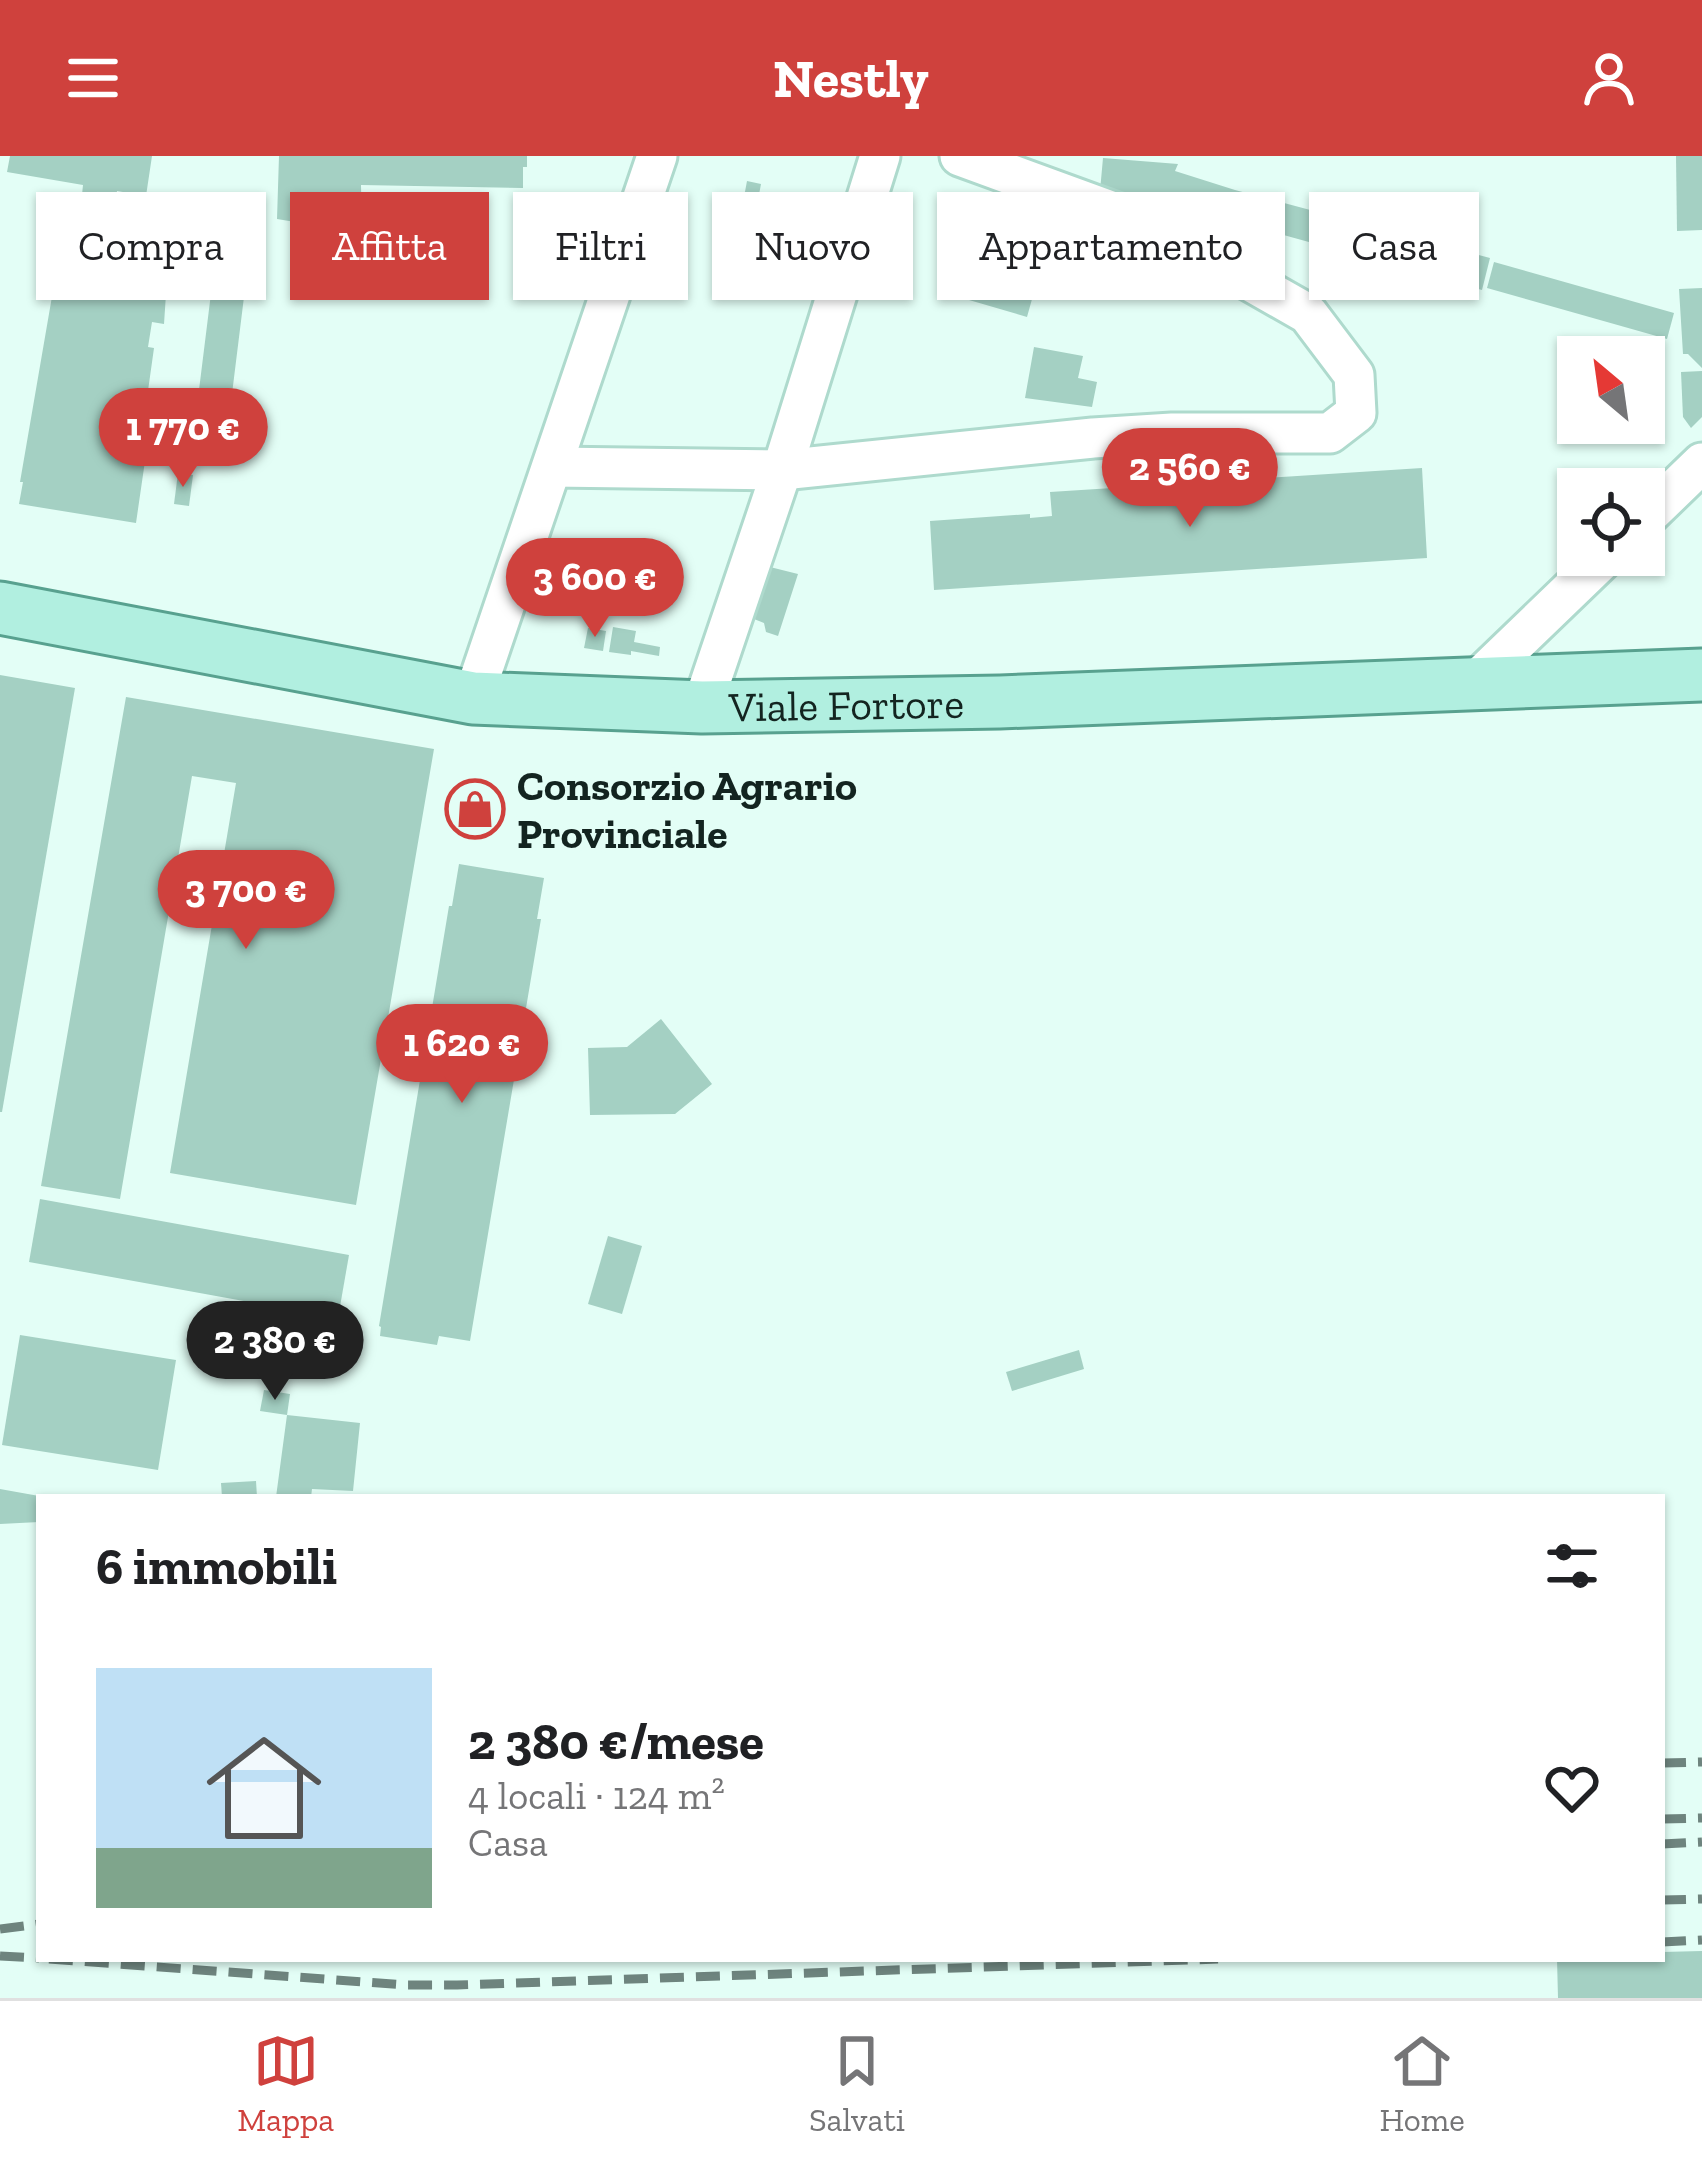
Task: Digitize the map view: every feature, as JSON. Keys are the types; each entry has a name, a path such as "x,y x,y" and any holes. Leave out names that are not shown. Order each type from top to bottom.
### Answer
{"main road":[{"name":"Viale Fortore","path":"0,608 473,698 702,707 1000,702 1702,675"}],"street":[{"path":"473,698 658,156"},
{"path":"702,707 880,156"},
{"path":"552,467 782,470 1094,438 1330,433 1356,413 1354,375 1307,314 1119,214 960,156"},
{"path":"1665,499 1702,464"},
{"path":"1473,684 1585,576"}],"building":[{"path":"10,156 152,156 147,192 82,192 83,185 7,172"},
{"path":"279,156 527,156 523,188 361,185 361,192 290,192 290,221 277,219"},
{"path":"1676,156 1702,156 1702,230 1677,231"},
{"path":"1103,158 1178,164 1175,171 1242,192 1110,192 1100,191"},
{"path":"747,181 761,184 759,192 745,192"},
{"path":"1285,203 1309,210 1309,242 1285,235"},
{"path":"1479,255 1490,258 1479,289"},
{"path":"1494,262 1674,313 1667,339 1487,288"},
{"path":"1702,288 1702,368 1683,354 1679,289"},
{"path":"51,300 166,300 164,324 152,322 148,347 154,348 146,405 153,406 136,523 19,504"},
{"path":"210,300 244,300 231,402 231,411 240,412 235,457 225,456 224,465 180,457 187,397 198,398"},
{"path":"969,300 1032,300 1027,317"},
{"path":"1034,347 1083,356 1078,378 1097,382 1092,407 1025,398"},
{"path":"1702,371 1702,417 1691,428 1683,417 1681,372"},
{"path":"1422,468 1427,558 934,590 930,521 1052,516 1050,492"},
{"path":"178,473 193,475 189,506 174,504"},
{"path":"602,563 622,567 616,601 595,597"},
{"path":"770,567 798,574 778,636 766,632 764,623 754,619"},
{"path":"613,627 636,631 634,642 660,647 659,656 609,652"},
{"path":"588,628 606,631 603,651 584,648"},
{"path":"0,675 75,688 2,1112 0,1112"},
{"path":"126,697 434,749 356,1205 170,1173 236,783 192,776 120,1199 41,1186"},
{"path":"459,864 544,878 470,1341 439,1336 437,1345 380,1336 379,1326"},
{"path":"661,1019 712,1084 675,1114 590,1115 588,1048 627,1047"},
{"path":"40,1199 349,1255 338,1318 29,1262"},
{"path":"608,1236 642,1246 622,1314 588,1304"},
{"path":"20,1335 176,1360 158,1470 2,1445"},
{"path":"1079,1350 1084,1369 1012,1391 1006,1372"},
{"path":"264,1390 290,1394 287,1415 260,1411"},
{"path":"287,1415 360,1423 353,1491 312,1489 311,1494 276,1494"},
{"path":"256,1481 257,1494 222,1494 221,1483"},
{"path":"0,1489 36,1495 36,1522 0,1524"},
{"path":"1702,1951 1702,1998 1558,1998 1557,1962 1665,1962 1665,1952"}],"railway":[{"path":"1665,1763 1702,1762"},
{"path":"1665,1819 1702,1818"},
{"path":"1665,1844 1702,1842"},
{"path":"1665,1900 1702,1899"},
{"path":"0,1929 36,1924"},
{"path":"1665,1942 1702,1940"},
{"path":"0,1956 36,1958"},
{"path":"90,1962 405,1985 1130,1962"}],"place":[{"name":"Consorzio Agrario Provinciale","path":"475,809"}]}
